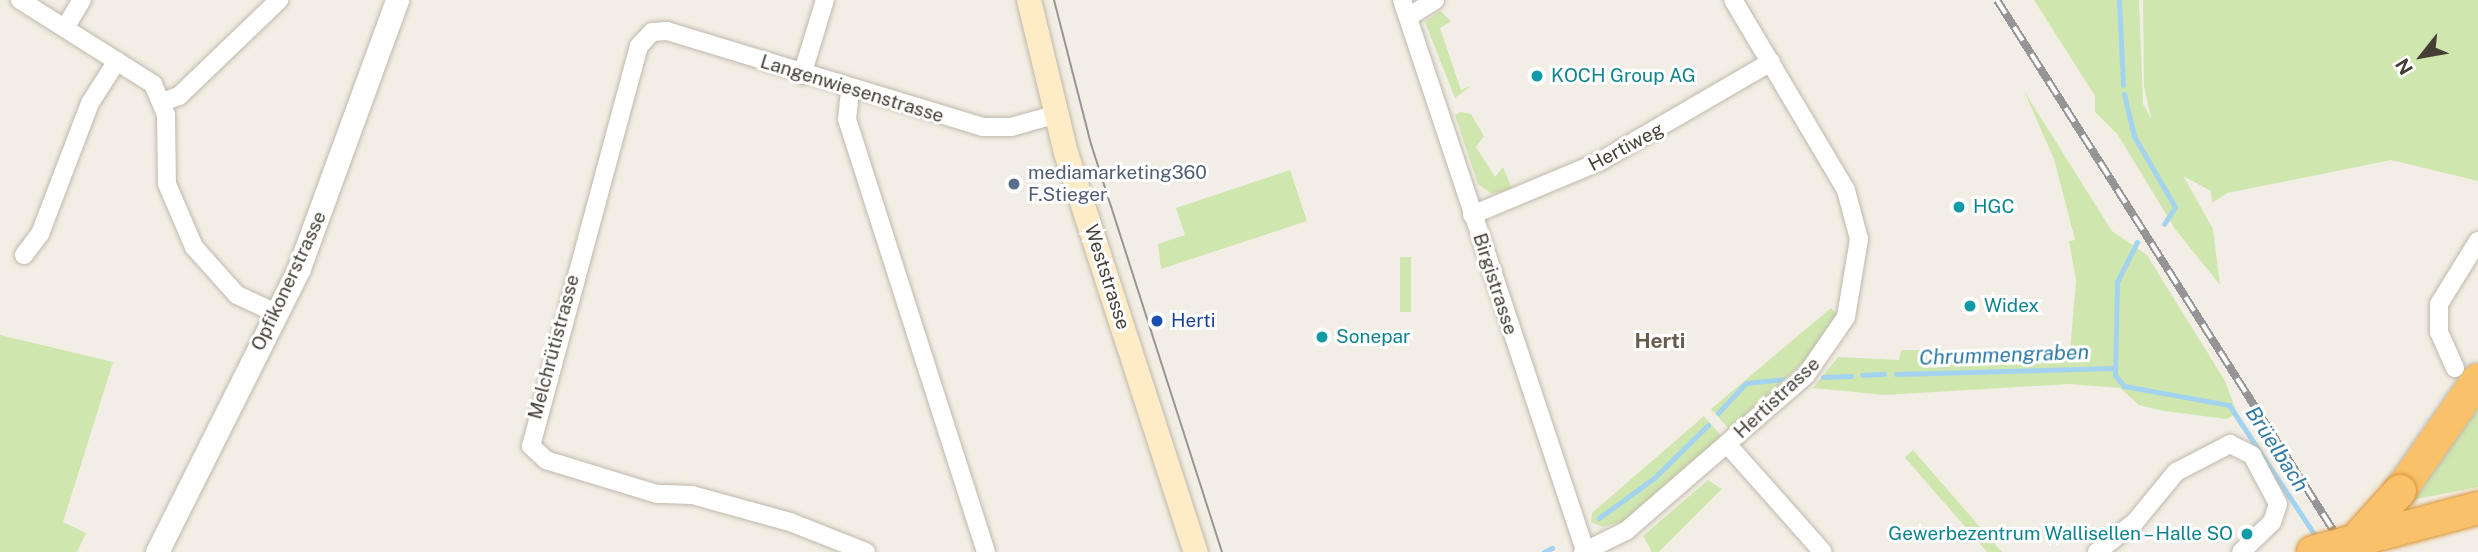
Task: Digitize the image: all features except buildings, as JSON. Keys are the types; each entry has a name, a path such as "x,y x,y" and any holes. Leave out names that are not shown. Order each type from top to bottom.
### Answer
{"highway":[{"path":"2344,552 2400,491 2467,373"},
{"path":"2313,552 2478,508"}],"main road":[{"name":"Weststrasse","path":"1028,0 1054,115 1196,552"}],"street":[{"path":"20,0 152,84 163,102 167,184 194,247 237,295 276,313"},
{"path":"65,28 82,0"},
{"path":"163,102 179,96 279,0"},
{"name":"Opfikonerstrasse","path":"159,548 276,313 349,146 397,0"},
{"path":"802,75 825,0"},
{"name":"Birgistrasse","path":"1436,0 1405,8 1584,551"},
{"name":"Hertistrasse","path":"1584,551 1626,531 1727,444 1832,343 1856,282 1859,239 1846,190 1733,0"},
{"name":"Langenwiesenstrasse","path":"652,32 982,127 1011,127 1054,115"},
{"name":"Melchrütistrasse","path":"652,32 639,46 531,446 546,460 657,494 692,495 790,522 866,552"},
{"path":"24,255 40,234 90,103 117,61"},
{"name":"Hertiweg","path":"1472,215 1599,163 1771,62"},
{"path":"850,91 848,119 986,552"},
{"path":"2467,373 2439,332 2439,304 2478,242"},
{"path":"1727,444 1823,552"},
{"path":"2097,552 2135,522 2162,484 2188,463 2230,444 2252,455 2278,503 2264,529 2241,552"}],"green space":[{"path":"2034,0 2139,0 2143,104 2213,229 2220,285 2175,229 2118,135 2095,112 2095,96"},
{"path":"2143,0 2478,0 2478,181 2391,160 2227,193 2212,203 2211,191 2183,176 2152,122 2144,86"},
{"path":"1440,11 1451,21 1440,28 1461,90 1472,85 1455,98 1425,22"},
{"path":"2024,91 2112,231 2147,255 2225,381 2237,413 2227,419 2164,411 2139,405 2120,388 2069,384 1885,395 1813,388 1838,357 1899,360 1901,350 2070,351 2076,281 2069,241 2075,240 2054,159"},
{"path":"1461,112 1471,114 1484,136 1476,147 1495,177 1503,167 1512,189 1492,194 1478,184 1455,115"},
{"path":"1290,170 1307,221 1161,269 1158,244 1185,235 1176,208"},
{"path":"1400,257 1411,257 1411,312 1400,312"},
{"path":"1831,308 1837,315 1806,360 1729,429 1711,409"},
{"path":"0,335 113,362 63,522 86,533 77,552 0,552"},
{"path":"2478,402 2478,487 2412,500"},
{"path":"1704,416 1722,437 1624,521 1603,527 1591,522 1592,513"},
{"path":"1913,450 2002,552 1987,552 1905,457"},
{"path":"1708,480 1722,489 1659,552 1652,552 1643,536"}],"waterway":[{"name":"Brüelbach","path":"2119,0 2123,85"},
{"name":"Brüelbach","path":"2124,94 2134,136 2175,207 2164,224"},
{"name":"Brüelbach","path":"2137,242 2117,282 2115,375 2124,386 2229,405 2318,540"},
{"name":"Chrummengraben","path":"1896,374 2114,368"},
{"name":"Chrummengraben","path":"1862,375 1884,374"},
{"name":"Chrummengraben","path":"1823,377 1851,376"},
{"name":"Chrummengraben","path":"1718,413 1746,383 1782,379"},
{"name":"Chrummengraben","path":"1599,518 1654,478 1708,425"},
{"name":"Chrummengraben","path":"1544,552 1552,548"}],"tram line":[{"path":"1054,0 1091,144 1222,552"}],"railway":[{"path":"1997,0 2347,552"}],"place":[{"name":"KOCH Group AG","path":"1537,76"},
{"name":"mediamarketing360 F.Stieger","path":"1014,184"},
{"name":"HGC","path":"1959,207"},
{"name":"Widex","path":"1970,306"},
{"name":"Herti","path":"1157,321"},
{"name":"Sonepar","path":"1322,337"},
{"name":"Gewerbezentrum Wallisellen – Halle SO","path":"2247,534"}],"district":[{"name":"Herti","path":"1660,341"}]}
